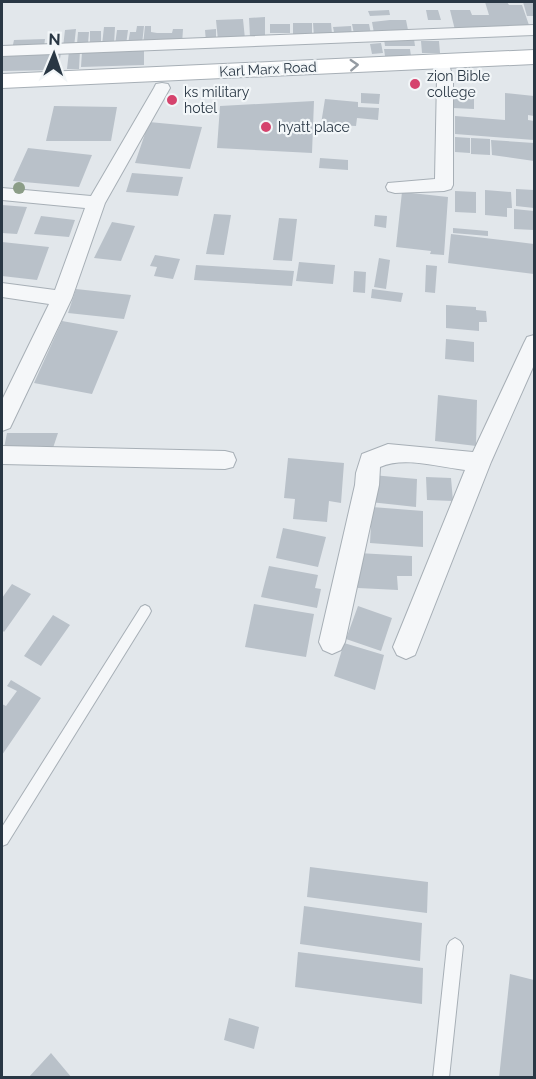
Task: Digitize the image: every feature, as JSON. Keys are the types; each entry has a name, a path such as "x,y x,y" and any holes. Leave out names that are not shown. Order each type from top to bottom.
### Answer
{"main road":[{"name":"Karl Marx Road","path":"2,81 162,88 443,69 534,57"},
{"name":"Karl Marx Road","path":"2,94 63,85 443,69 534,74"}],"street":[{"path":"2,51 186,46 534,30"},
{"path":"394,187 444,184 443,69"},
{"path":"2,422 62,298 96,202 162,88"},
{"path":"2,195 96,202"},
{"path":"2,290 62,298"},
{"path":"406,647 480,462 534,343"},
{"path":"332,642 367,485 370,461 388,453 404,453 480,462"},
{"path":"2,455 225,460"}],"lane":[{"path":"2,839 145,611"},
{"path":"441,1077 455,946"}],"building":[{"path":"485,2 522,5 530,28 455,30 450,10 470,10 472,15 489,15"},
{"path":"523,2 534,2 534,16 527,16"},
{"path":"389,10 390,15 370,16 368,11"},
{"path":"426,10 438,10 441,20 428,20"},
{"path":"265,17 265,37 250,37 249,18"},
{"path":"243,19 245,39 218,40 216,20"},
{"path":"406,20 409,35 374,33 372,22"},
{"path":"293,23 312,23 312,37 293,37"},
{"path":"313,23 331,23 332,34 314,37"},
{"path":"270,24 290,24 290,33 270,33"},
{"path":"352,24 369,24 371,34 354,34"},
{"path":"137,26 144,26 142,44 128,44 130,32 136,32"},
{"path":"145,26 151,26 151,32 157,33 172,33 173,29 183,29 182,44 143,45"},
{"path":"351,26 352,36 335,37 333,27"},
{"path":"104,27 115,27 114,45 102,45"},
{"path":"76,29 74,47 63,47 65,30"},
{"path":"216,29 216,42 206,42 205,30"},
{"path":"117,30 128,30 126,45 115,45"},
{"path":"90,31 101,31 101,46 90,46"},
{"path":"78,32 89,32 88,43 77,44"},
{"path":"61,34 61,47 49,48 49,35"},
{"path":"45,39 44,47 12,49 14,40"},
{"path":"384,39 414,39 415,46 385,46"},
{"path":"421,41 439,41 440,53 422,53"},
{"path":"381,43 383,53 372,54 370,44"},
{"path":"384,49 410,49 411,56 385,56"},
{"path":"80,50 79,69 67,69 69,51"},
{"path":"144,50 144,65 81,67 82,52"},
{"path":"61,53 58,70 2,71 2,54"},
{"path":"361,93 380,94 379,104 361,103"},
{"path":"505,93 534,96 534,116 528,115 528,120 534,121 534,140 455,134 455,116 505,120"},
{"path":"453,95 474,96 474,109 453,108"},
{"path":"325,99 358,102 358,107 379,108 378,120 357,118 356,126 321,124"},
{"name":"hyatt place","path":"314,101 312,153 217,148 220,106"},
{"path":"54,106 117,107 111,141 46,141"},
{"path":"149,122 202,127 190,169 135,163"},
{"path":"455,137 470,138 470,153 455,152"},
{"path":"471,138 490,139 490,155 471,154"},
{"path":"491,140 534,143 534,161 492,155"},
{"path":"28,148 92,155 79,187 13,181"},
{"path":"320,158 348,160 348,170 319,168"},
{"path":"132,173 183,177 178,196 126,192"},
{"path":"516,189 534,190 534,208 516,206"},
{"path":"485,190 511,192 512,208 507,208 507,217 485,215"},
{"path":"455,191 476,192 476,213 455,212"},
{"path":"402,192 448,197 444,255 430,254 431,251 396,247"},
{"path":"2,205 27,207 17,234 2,233"},
{"path":"514,209 534,211 534,230 514,229"},
{"path":"214,214 231,215 224,255 206,254"},
{"path":"375,215 387,216 386,228 374,226"},
{"path":"41,216 75,220 69,237 34,234"},
{"path":"279,218 297,219 292,261 273,260"},
{"path":"112,222 135,226 121,261 94,258"},
{"path":"453,228 488,231 488,236 453,233"},
{"path":"451,234 534,244 534,274 448,263"},
{"path":"2,242 49,247 37,280 2,276"},
{"path":"155,255 180,259 173,279 154,276 157,267 150,266"},
{"path":"379,258 390,260 386,289 374,287"},
{"path":"299,262 335,265 333,284 296,281"},
{"path":"196,265 294,271 292,286 194,280"},
{"path":"426,265 437,266 435,293 425,292"},
{"path":"354,271 366,272 365,293 353,292"},
{"path":"76,289 131,295 124,319 68,313"},
{"path":"372,289 403,293 401,302 371,298"},
{"path":"446,305 476,307 476,310 486,311 487,322 479,322 479,331 446,328"},
{"path":"62,321 118,331 92,394 34,383"},
{"path":"446,339 474,342 474,362 445,359"},
{"path":"438,395 477,400 476,446 435,441"},
{"path":"7,433 58,433 52,451 4,448"},
{"path":"288,458 344,463 341,503 329,501 327,522 293,519 295,499 284,498"},
{"path":"372,475 417,479 416,507 370,502"},
{"path":"426,477 451,478 453,501 427,500"},
{"path":"372,507 423,511 423,547 370,543"},
{"path":"283,528 326,537 318,567 276,558"},
{"path":"358,553 412,556 412,576 397,576 398,590 358,588"},
{"path":"269,566 318,575 315,588 321,589 317,608 261,597"},
{"path":"12,584 31,594 4,632 2,630 2,598"},
{"path":"254,604 314,614 306,657 245,647"},
{"path":"358,606 392,618 381,651 346,639"},
{"path":"53,615 70,625 41,666 24,656"},
{"path":"344,643 384,655 375,690 334,676"},
{"path":"11,680 41,698 2,755 2,704 6,706 17,691 7,686"},
{"path":"310,867 428,882 427,913 307,897"},
{"path":"304,906 422,923 420,961 300,944"},
{"path":"298,952 423,968 422,1004 295,987"},
{"path":"510,974 534,980 534,1078 499,1078"},
{"path":"229,1018 259,1027 254,1049 224,1040"},
{"path":"51,1053 72,1078 28,1078"}],"place":[{"name":"zion Bible college","path":"415,84"},
{"name":"ks military hotel","path":"172,100"},
{"name":"hyatt place","path":"266,127"}]}
